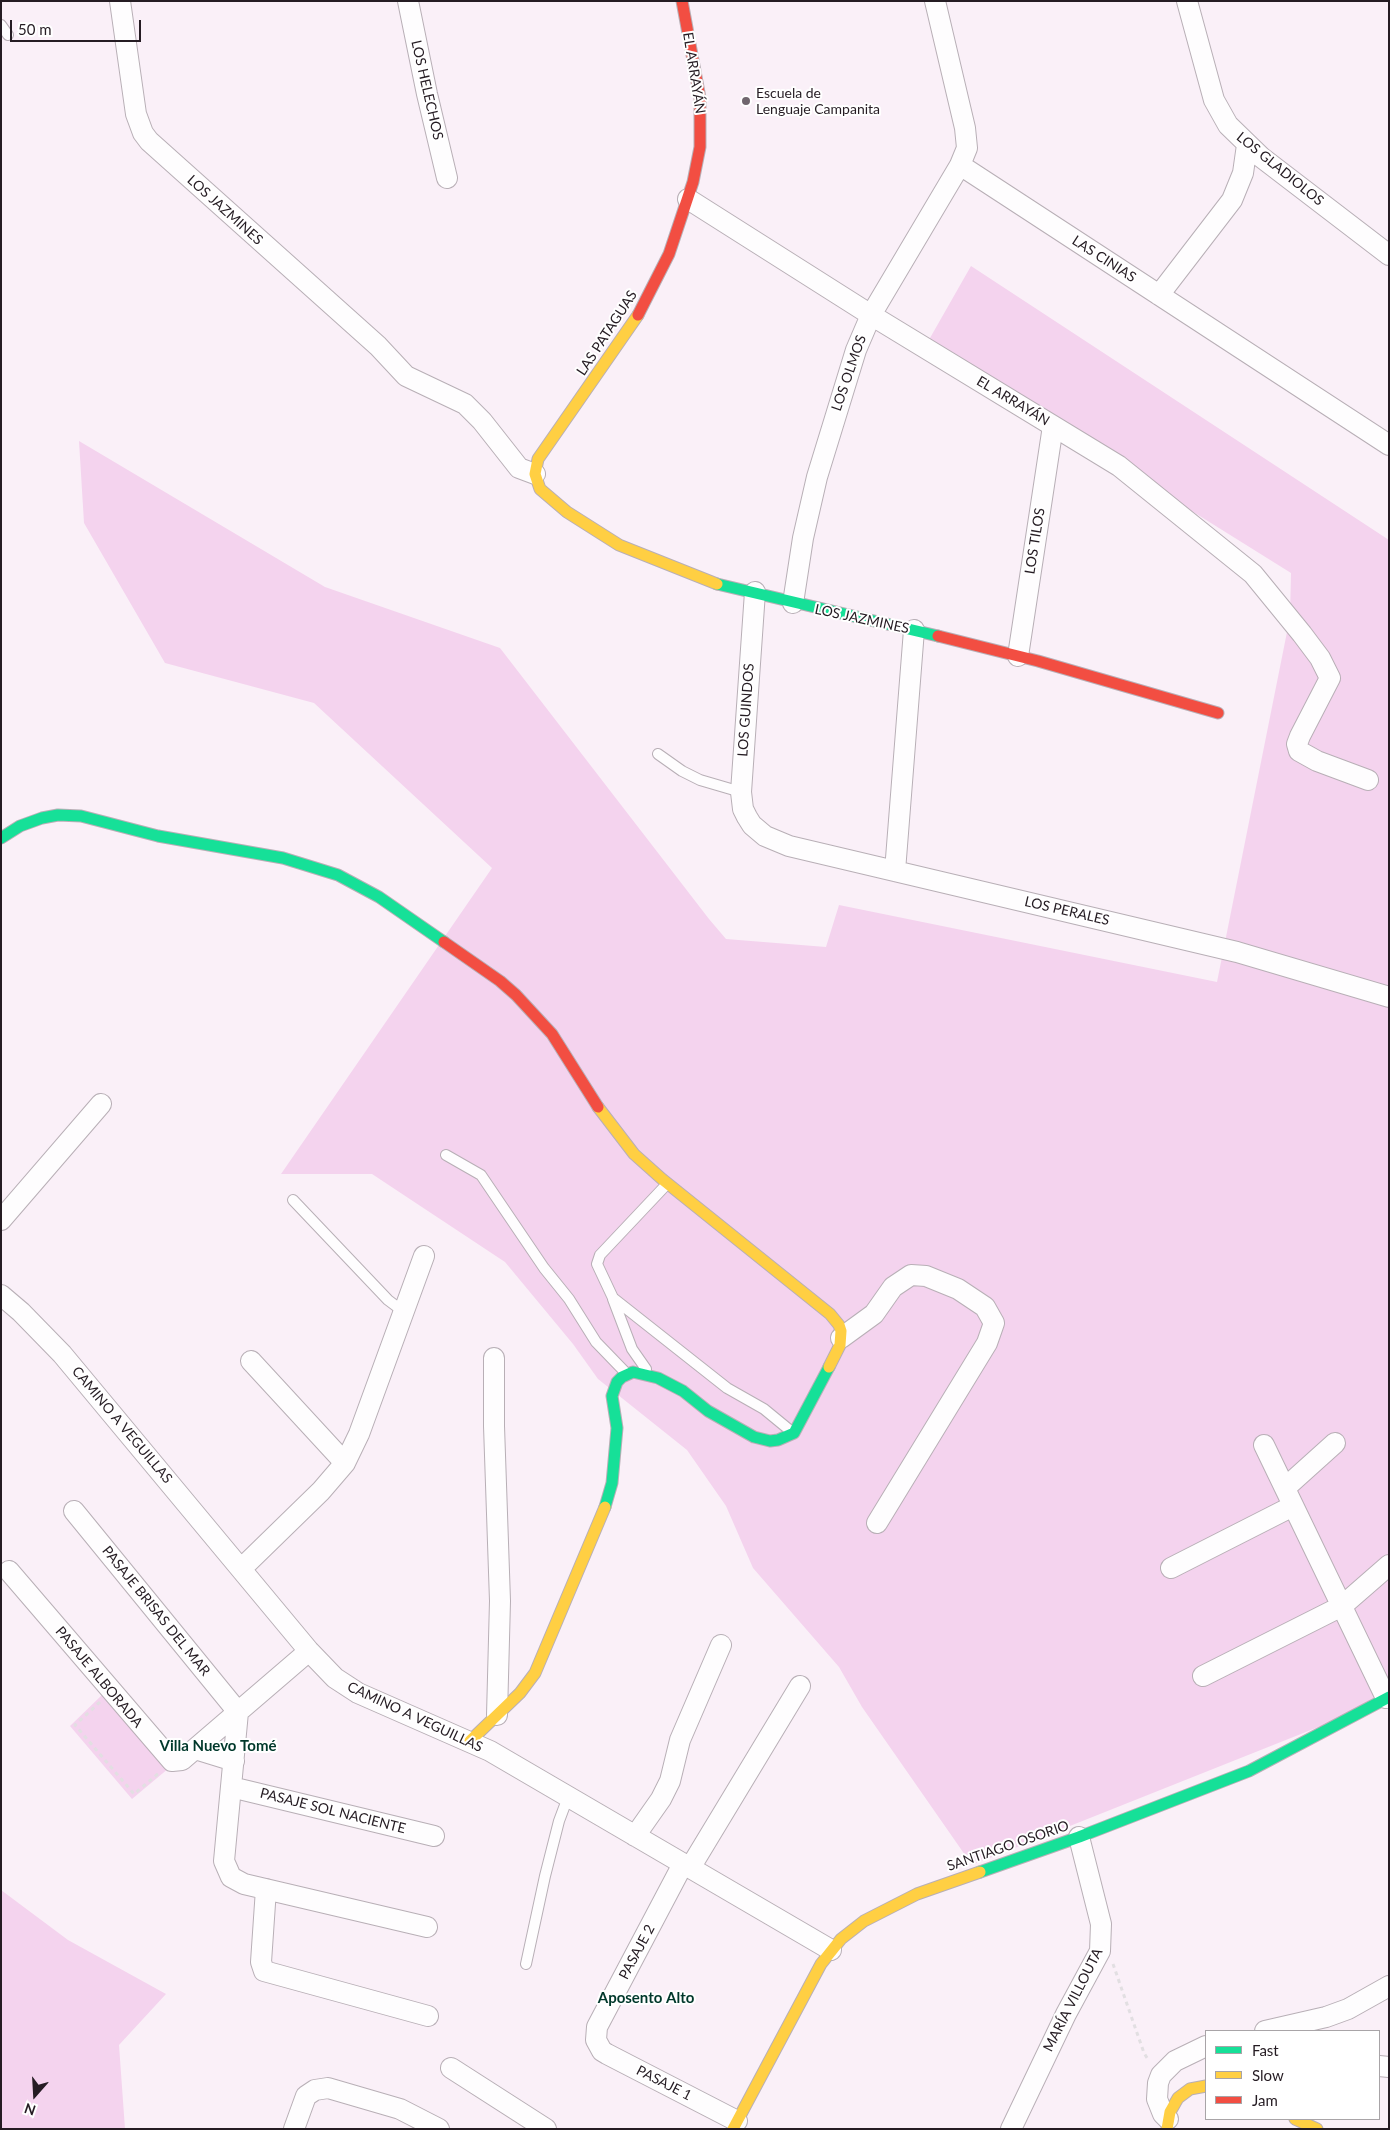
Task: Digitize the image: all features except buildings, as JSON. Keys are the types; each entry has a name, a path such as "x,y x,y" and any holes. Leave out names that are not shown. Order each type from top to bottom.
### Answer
{"street":[{"name":"LOS JAZMINES","path":"120,1 136,114 143,133 149,141 378,346 406,376 464,404 482,421 519,468 535,474 540,489 544,494 590,528 619,545 722,586 755,592 793,603 1018,656 1218,713"},
{"name":"LOS HELECHOS","path":"408,1 447,178"},
{"name":"EL ARRAYÁN","path":"682,1 700,98 701,122 697,164 688,199 871,315 1119,466 1253,574 1268,590 1285,615 1320,658 1330,678 1300,736 1297,744 1299,751 1317,761 1368,780"},
{"path":"935,1 967,138 967,148 960,165"},
{"name":"LOS GLADIOLOS","path":"1187,1 1214,100 1228,125 1247,145 1389,255"},
{"path":"1159,295 1232,200 1243,173 1247,145"},
{"name":"LAS CINIAS","path":"960,165 1389,445"},
{"name":"LOS OLMOS","path":"793,603 802,546 817,477 845,380 871,315 960,165"},
{"name":"LAS PATAGUAS","path":"535,474 538,459 636,320 661,272 688,199"},
{"name":"LOS TILOS","path":"1018,656 1053,426"},
{"name":"LOS GUINDOS","path":"752,825 743,809 741,792 755,592"},
{"path":"895,871 914,630"},
{"path":"1,838 20,826 42,818 81,816 166,838 216,845 311,865 359,886 399,910 516,995 552,1034 605,1118 621,1139 648,1167 830,1314 839,1325 841,1338 837,1351 794,1433 778,1440 770,1441 754,1437 708,1410 683,1391 639,1372 627,1374 616,1382 612,1396 617,1428 615,1436 615,1464 607,1502 540,1663 528,1684 470,1741"},
{"name":"LOS PERALES","path":"752,825 765,836 789,846 1237,952 1283,964 1386,997"},
{"path":"1,1220 101,1104"},
{"path":"242,1568 327,1485 345,1463 359,1434 424,1256"},
{"path":"841,1338 874,1314 893,1287 911,1276 926,1276 958,1289 985,1307 994,1322 987,1343 877,1522"},
{"name":"CAMINO A VEGUILLAS","path":"1,1295 22,1312 62,1354 242,1568 309,1651 335,1678 358,1693 470,1741 831,1950"},
{"path":"494,1358 494,1426 500,1601 497,1714"},
{"path":"251,1361 345,1463"},
{"path":"1285,1488 1336,1443"},
{"path":"1264,1445 1388,1698"},
{"path":"1171,1568 1293,1506"},
{"name":"PASAJE BRISAS DEL MAR","path":"74,1511 238,1712"},
{"path":"1203,1676 1342,1606 1389,1565"},
{"name":"PASAJE ALBORADA","path":"9,1571 169,1759 179,1761 195,1748"},
{"path":"634,1836 661,1799 670,1781 680,1740 721,1645"},
{"path":"195,1748 309,1651"},
{"name":"PASAJE 2","path":"596,2040 597,2027 686,1866 800,1686"},
{"name":"SANTIAGO OSORIO","path":"735,2125 801,1997 831,1950 852,1929 890,1906 917,1894 1079,1837 1249,1771 1388,1698"},
{"path":"238,1712 224,1861 230,1877 237,1882 427,1927"},
{"path":"195,1748 234,1761"},
{"name":"PASAJE SOL NACIENTE","path":"231,1786 434,1836"},
{"name":"MARÍA VILLOUTA","path":"1011,2129 1062,2021 1100,1951 1101,1924 1079,1837"},
{"path":"266,1889 261,1962 262,1968 267,1973 428,2016"},
{"path":"1270,2030 1326,2017 1348,2009 1389,1986"},
{"name":"PASAJE 1","path":"596,2040 602,2051 735,2125"},
{"path":"1168,2124 1157,2099 1158,2083 1162,2075 1175,2061 1205,2046"},
{"path":"451,2068 546,2129"},
{"path":"1168,2124 1173,2105 1178,2098 1190,2089 1205,2086"},
{"path":"294,2129 306,2096 315,2090 328,2088 400,2109 439,2129"},
{"path":"1297,2120 1317,2129"}],"lane":[{"path":"1,25 8,35"},
{"path":"658,754 682,772 700,780 741,792"},
{"path":"446,1155 481,1175 544,1268 569,1299 596,1342 627,1374"},
{"path":"650,1376 632,1349 613,1298 597,1264 600,1255 667,1184"},
{"path":"293,1200 388,1300 404,1312"},
{"path":"613,1298 727,1388 764,1409 794,1433"},
{"path":"526,1964 544,1876 559,1821 568,1797"}],"path":[{"path":"112,1692 75,1726 134,1794 164,1769"},
{"path":"1113,1965 1147,2059"}],"shaded area":[{"path":"971,266 1389,540 1389,1689 1331,1722 972,1865 862,1707 839,1667 753,1568 726,1506 687,1450 598,1379 573,1344 505,1262 372,1174 281,1174 492,868 314,703 165,663 84,523 79,441 325,587 500,648 726,939 826,947 839,905 1217,982 1290,617 1291,573 926,345"},
{"path":"104,1693 169,1768 132,1799 70,1726"},
{"path":"1,1890 68,1940 166,1994 119,2045 125,2129 1,2129"}],"traffic: fast":[{"path":"717,584 938,636"},
{"path":"1,838 20,826 42,818 58,815 81,816 158,836 283,858 338,875 379,897 444,942"},
{"path":"605,1507 612,1483 617,1428 612,1396 617,1382 622,1377 633,1372 658,1378 683,1391 708,1411 754,1437 770,1441 778,1440 794,1433 829,1367"},
{"path":"980,1872 1079,1837 1249,1771 1389,1697"}],"traffic: slow":[{"path":"638,315 538,459 535,474 540,489 567,512 619,545 717,584"},
{"path":"598,1107 634,1154 662,1179 830,1314 839,1325 841,1331 840,1345 829,1367"},
{"path":"470,1741 520,1693 535,1673 605,1507"},
{"path":"733,2129 821,1964 841,1939 864,1921 917,1894 980,1872"},
{"path":"1167,2129 1170,2112 1178,2098 1190,2089 1205,2086"},
{"path":"1297,2120 1317,2129"}],"traffic: jam":[{"path":"638,315 669,254 693,182 700,147 700,98 682,1"},
{"path":"938,636 1038,661 1218,713"},
{"path":"444,942 500,981 516,995 552,1034 598,1107"}],"place":[{"name":"Escuela de Lenguaje Campanita","path":"746,101"}],"district":[{"name":"Villa Nuevo Tomé","path":"218,1746"},
{"name":"Aposento Alto","path":"646,1998"}]}
